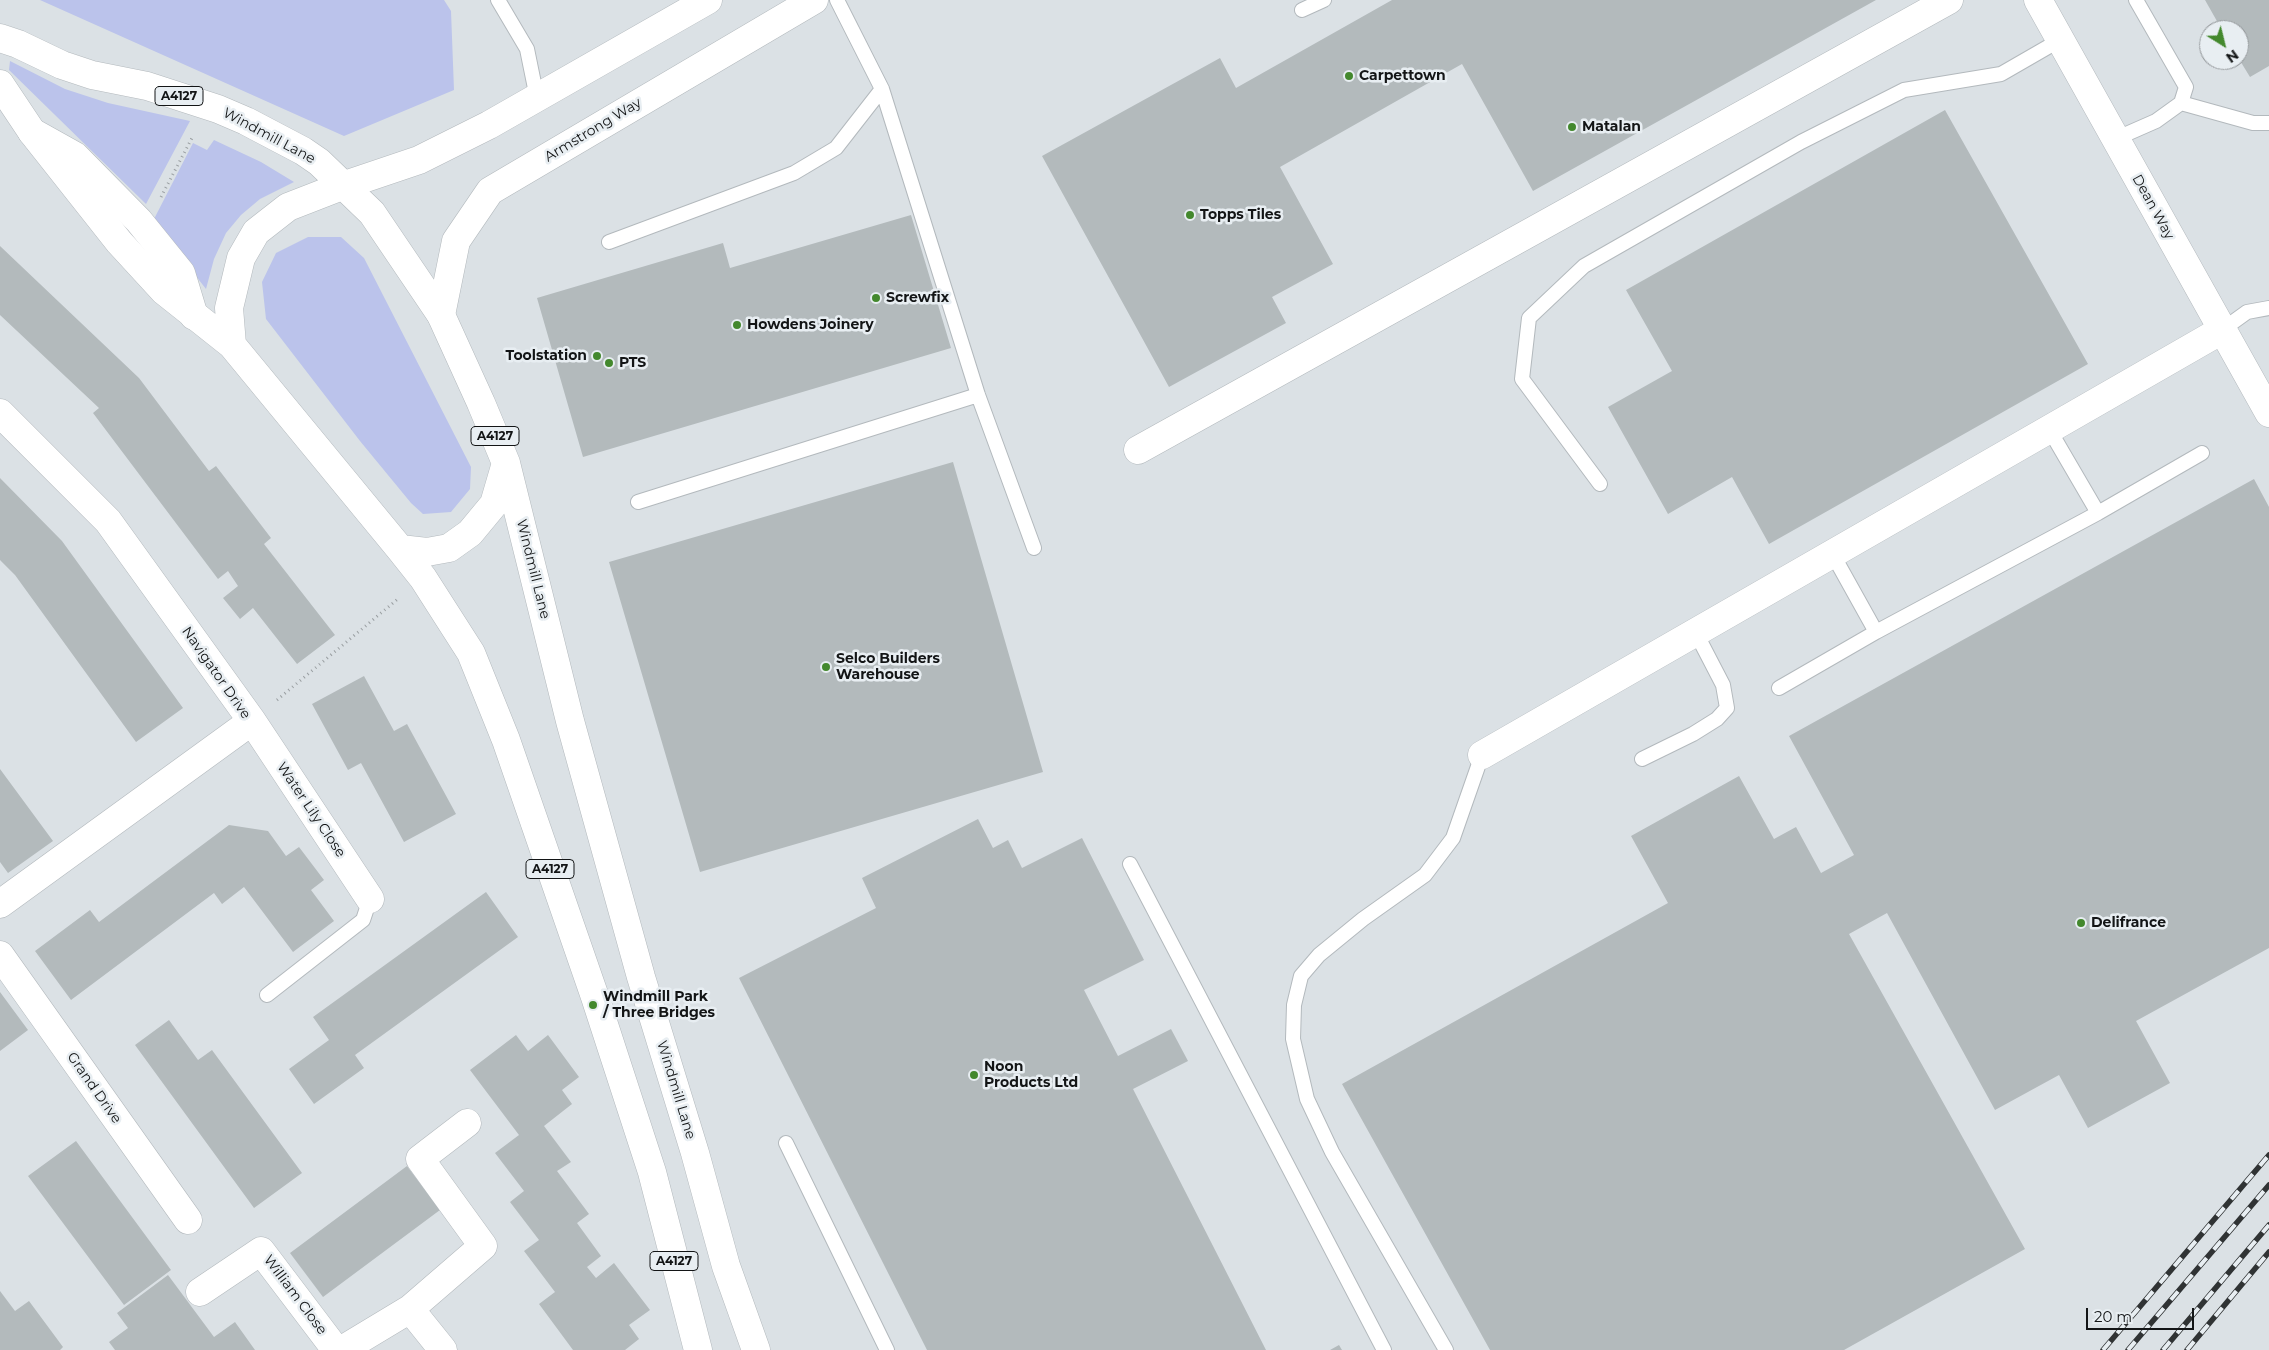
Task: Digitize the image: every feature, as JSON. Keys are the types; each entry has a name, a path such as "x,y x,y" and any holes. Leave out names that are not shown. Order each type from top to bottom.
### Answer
{"street":[{"path":"232,345 229,308 242,258 256,232 288,207 342,186 419,160 489,125 708,0"},
{"name":"Armstrong Way","path":"441,316 456,242 490,191 814,0"},
{"path":"1138,450 1949,0"},
{"name":"Dean Way","path":"2038,0 2269,414"},
{"name":"Windmill Lane","path":"0,38 77,70 147,86 195,100 246,121 303,151 319,162 372,213 396,245 441,316 506,463 570,721 640,977 695,1153 726,1266 756,1350"},
{"name":"A4127","path":"0,84 32,132 119,242 164,291 232,345 423,578 471,653 506,740 652,1172 698,1350"},
{"path":"1482,755 2222,330"},
{"name":"Navigator Drive","path":"0,413 108,521 252,721 0,904"},
{"path":"400,549 427,552 449,548 470,533 494,504 506,463"},
{"name":"Water Lily Close","path":"252,721 370,899"},
{"name":"Grand Drive","path":"0,955 188,1220"},
{"path":"342,1350 410,1309 483,1246 420,1159 467,1123"},
{"name":"William Close","path":"200,1292 262,1251 336,1350"},
{"path":"410,1309 443,1350"}],"lane":[{"path":"498,0 527,49 537,98"},
{"path":"837,0 882,89 978,395 1034,548"},
{"path":"1302,10 1324,0"},
{"path":"2115,139 2156,120 2180,102 2186,87 2136,0"},
{"path":"1600,484 1522,379 1529,318 1584,266 1801,142 1904,90 2001,74 2060,40"},
{"path":"609,242 794,173 836,148 882,89"},
{"path":"2180,102 2253,124 2269,123"},
{"path":"2222,330 2247,312 2269,308"},
{"path":"638,502 978,395"},
{"path":"2049,429 2098,513"},
{"path":"1779,688 1876,632 2098,513 2202,453"},
{"path":"1832,553 1876,632"},
{"path":"1642,759 1718,719 1727,708 1723,685 1696,632"},
{"path":"1446,1350 1332,1152 1307,1099 1293,1039 1294,1005 1301,976 1319,955 1363,919 1425,875 1453,838 1482,755"},
{"path":"1130,864 1384,1350"},
{"path":"267,995 363,920 370,899"},
{"path":"786,1143 887,1350"}],"path":[{"path":"160,198 195,132"},
{"path":"252,721 423,578"}],"shaded area":[{"path":"40,0 444,0 451,11 454,90 344,136"},
{"path":"10,61 65,89 108,103 190,121 146,204 9,70"},
{"path":"214,140 261,162 294,182 260,199 241,215 226,233 214,259 206,289 153,221 193,143 207,150"},
{"path":"308,237 341,237 364,258 471,467 470,489 451,512 423,514 411,503 360,441 266,319 262,282 276,253"}],"building":[{"path":"1392,0 1876,0 1533,191 1462,64 1280,167 1333,264 1272,297 1286,323 1169,387 1042,156 1220,58 1236,88"},
{"path":"2205,0 2269,0 2269,66 2250,77 2246,70 2249,70 2249,20 2216,20"},
{"path":"1945,110 2088,364 1769,544 1732,477 1668,514 1608,407 1672,371 1626,290"},
{"path":"911,215 951,348 583,457 537,298 723,243 730,268"},
{"path":"0,246 139,378 209,471 216,466 271,538 264,544 335,635 297,664 253,608 240,619 223,598 238,586 228,571 218,579 93,413 99,408 0,315"},
{"name":"Selco Builders Warehouse","path":"953,462 1043,772 700,872 609,562"},
{"path":"0,478 62,541 183,708 136,742 15,575 0,560"},
{"name":"Delifrance","path":"2254,479 2269,507 2269,948 2136,1021 2170,1083 2088,1128 2059,1075 1995,1110 1887,913 1849,934 2025,1249 1844,1350 1490,1350 1342,1084 1668,903 1631,836 1739,776 1774,839 1796,827 1821,873 1854,855 1789,736"},
{"path":"364,676 394,731 407,724 456,814 404,842 361,763 348,770 312,704"},
{"path":"0,769 53,841 8,873 0,862"},
{"name":"Noon Products Ltd","path":"978,819 993,848 1008,840 1022,868 1082,838 1144,960 1084,990 1118,1056 1171,1029 1188,1061 1133,1089 1266,1350 927,1350 739,978 876,908 862,878"},
{"path":"229,825 268,831 286,856 299,847 324,880 311,890 334,921 293,952 244,887 222,904 214,893 71,1000 35,951 90,910 99,922"},
{"path":"486,892 518,937 355,1055 364,1068 314,1104 289,1069 329,1040 313,1017"},
{"path":"0,992 28,1030 0,1051"},
{"path":"169,1020 198,1060 212,1050 302,1173 254,1208 135,1045"},
{"path":"516,1035 528,1051 548,1035 579,1077 562,1090 572,1104 544,1126 571,1162 557,1171 589,1214 577,1223 601,1256 587,1267 596,1278 614,1263 650,1310 629,1325 639,1339 625,1350 573,1350 539,1304 555,1292 524,1251 539,1240 510,1202 524,1191 495,1153 519,1135 470,1070"},
{"path":"76,1141 171,1270 124,1305 28,1176"},
{"path":"407,1166 440,1210 323,1297 290,1253"},
{"path":"168,1275 214,1337 235,1322 255,1350 115,1350 109,1342 128,1328 117,1313"},
{"path":"0,1291 15,1311 29,1301 63,1347 60,1350 0,1350"},
{"path":"1339,1345 1342,1350 1330,1350"}],"railway":[{"path":"2103,1350 2269,1155"},
{"path":"2128,1350 2269,1185"},
{"path":"2163,1350 2269,1225"},
{"path":"2187,1350 2269,1252"}],"place":[{"name":"Carpettown","path":"1349,76"},
{"name":"Matalan","path":"1572,127"},
{"name":"Topps Tiles","path":"1190,215"},
{"name":"Screwfix","path":"876,298"},
{"name":"Howdens Joinery","path":"737,325"},
{"name":"Toolstation","path":"597,356"},
{"name":"PTS","path":"609,363"},
{"name":"Selco Builders Warehouse","path":"826,667"},
{"name":"Delifrance","path":"2081,923"},
{"name":"Windmill Park / Three Bridges","path":"593,1005"},
{"name":"Noon Products Ltd","path":"974,1075"}]}
